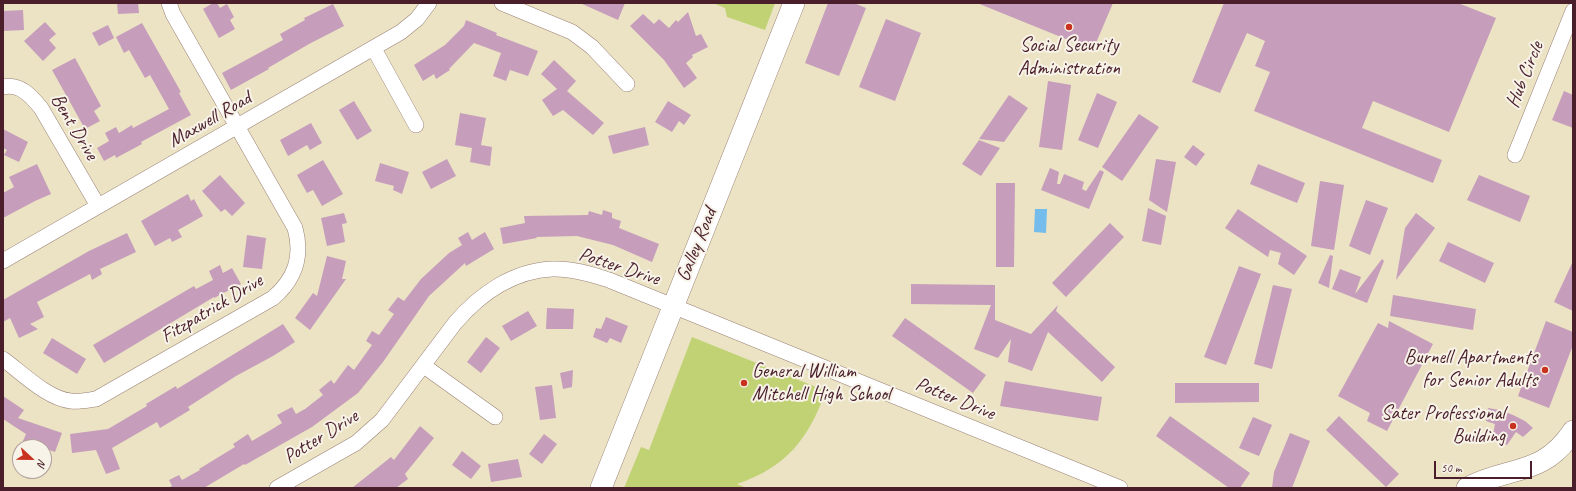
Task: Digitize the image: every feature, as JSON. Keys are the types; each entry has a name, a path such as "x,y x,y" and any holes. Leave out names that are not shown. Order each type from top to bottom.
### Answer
{"main road":[{"name":"Galley Road","path":"601,488 794,3"},
{"path":"1467,488 1492,478 1520,471 1547,459 1559,449 1573,431"}],"street":[{"name":"Fitzpatrick Drive","path":"3,360 58,398 71,401 96,399 272,298 282,290 289,281 297,261 299,250 295,228 168,3"},
{"name":"Maxwell Road","path":"3,261 374,49 409,26 417,19 428,3"},
{"path":"502,3 572,32 592,47 627,84"},
{"name":"Hub Circle","path":"1515,155 1573,11"},
{"path":"374,49 416,126"},
{"name":"Bent Drive","path":"3,87 10,85 32,96 41,108 98,206"},
{"name":"Potter Drive","path":"276,488 356,442 382,420 424,366 454,323 486,292 503,283 538,271 552,269 595,275 1120,488"},
{"path":"424,366 495,417"}],"green space":[{"path":"713,3 775,3 765,30 727,17 725,8"},
{"path":"692,337 826,391 819,408 812,423 794,449 769,469 737,484 746,488 624,488 641,447 649,450"}],"water":[{"path":"1035,209 1047,209 1046,233 1034,232"}],"building":[{"path":"117,3 138,3 139,13 118,14"},
{"path":"213,3 217,3 220,8 227,4 234,17 230,20 235,29 219,38 203,9"},
{"path":"580,3 625,3 618,20"},
{"path":"828,3 854,3 866,8 839,76 805,63"},
{"name":"Social Security Administration","path":"977,3 1113,3 1093,50"},
{"path":"1224,3 1458,3 1496,18 1449,132 1373,101 1362,128 1442,160 1433,183 1254,111 1270,72 1255,66 1265,41 1247,33 1220,93 1192,82"},
{"path":"333,4 344,26 309,44 268,68 269,69 231,90 222,73 283,40 280,34 305,20 304,18"},
{"path":"23,10 24,30 3,31 3,11"},
{"path":"688,12 696,36 701,34 708,47 692,55 693,57 686,63 697,78 684,88 664,60 630,26 643,14 654,24 659,19 669,28 676,20 678,22"},
{"path":"886,19 921,33 895,101 859,87"},
{"path":"466,20 497,33 496,35 538,51 528,76 510,70 506,81 493,76 501,53 474,43 449,69 450,70 436,79 434,74 423,81 414,65 445,45 464,26"},
{"path":"45,22 56,34 49,40 56,48 43,61 24,41"},
{"path":"142,23 181,92 179,93 191,115 141,142 142,144 116,158 115,155 104,161 97,148 109,141 105,133 116,127 119,133 132,125 133,128 169,109 150,75 145,78 129,50 124,53 116,37"},
{"path":"108,25 114,38 99,46 92,33"},
{"path":"75,58 101,106 94,111 100,121 85,129 52,70"},
{"path":"554,60 576,81 567,91 604,123 593,135 563,110 553,116 542,100 557,89 541,74"},
{"path":"1048,81 1071,85 1062,150 1039,147"},
{"path":"1564,91 1573,95 1573,128 1552,120"},
{"path":"1097,93 1117,102 1098,148 1078,140"},
{"path":"1009,95 1028,108 1004,142 979,139"},
{"path":"354,101 372,131 357,140 339,110"},
{"path":"668,101 691,115 684,125 679,121 672,132 655,122"},
{"path":"460,113 486,118 481,145 492,147 490,166 470,162 472,148 455,145"},
{"path":"1139,114 1159,127 1122,181 1102,167"},
{"path":"311,123 322,143 310,150 307,145 288,156 280,140"},
{"path":"645,127 649,145 613,154 608,136"},
{"path":"3,129 28,142 19,162 4,155 7,150 3,148"},
{"path":"979,140 1000,148 981,176 962,164"},
{"path":"1193,145 1205,154 1196,166 1184,157"},
{"path":"447,159 456,176 431,189 422,172"},
{"path":"1156,159 1176,162 1167,212 1149,200"},
{"path":"323,160 343,194 322,206 313,190 307,193 297,175"},
{"path":"380,163 409,172 402,194 393,190 394,186 375,181"},
{"path":"37,164 51,194 3,218 3,193 14,187 9,177"},
{"path":"1258,164 1305,183 1297,203 1250,184"},
{"path":"1050,168 1059,172 1057,184 1060,184 1064,174 1084,182 1082,189 1086,191 1100,170 1104,172 1089,209 1041,190"},
{"path":"220,175 245,203 232,216 225,209 221,212 202,191"},
{"path":"1479,175 1530,196 1520,222 1467,200"},
{"path":"1320,181 1344,185 1334,250 1311,246"},
{"path":"996,183 1015,183 1014,267 996,267"},
{"path":"188,194 191,201 194,199 203,216 178,230 182,237 172,242 170,238 155,246 141,221"},
{"path":"1366,200 1388,208 1370,255 1349,246"},
{"path":"1148,208 1166,216 1161,245 1142,241"},
{"path":"1238,209 1307,256 1294,275 1278,264 1281,253 1270,250 1268,257 1225,228"},
{"path":"603,210 612,213 612,218 621,221 619,228 659,244 652,262 613,245 577,236 536,237 537,238 503,244 500,228 525,223 524,216 588,215 589,211 602,215"},
{"path":"344,213 347,223 342,224 345,242 327,246 321,218"},
{"path":"1416,213 1435,228 1396,280 1405,228"},
{"path":"1110,223 1124,237 1066,297 1052,283"},
{"path":"468,232 472,240 485,232 494,249 466,266 465,263 429,296 383,362 358,393 312,427 245,465 244,464 204,488 168,488 172,486 169,480 179,475 182,480 200,470 199,469 235,447 233,444 248,434 252,441 282,423 277,415 292,407 296,414 305,409 323,395 319,390 331,380 334,384 348,365 354,370 372,345 366,341 372,331 379,335 394,314 388,310 398,297 404,301 421,279 449,253 462,245 458,238"},
{"path":"127,233 136,252 100,269 102,274 92,280 90,274 37,302 44,317 30,324 38,329 19,338 10,318 3,322 3,300 89,251"},
{"path":"247,235 266,238 262,269 243,267"},
{"path":"1448,242 1494,263 1485,283 1439,261"},
{"path":"1330,255 1333,256 1329,288 1318,283"},
{"path":"327,256 346,261 342,279 346,279 310,330 295,318 313,293 317,296"},
{"path":"1382,259 1384,261 1367,303 1332,289 1340,269 1361,277 1355,294"},
{"path":"1573,261 1573,311 1554,302"},
{"path":"220,265 223,273 232,268 241,284 214,297 104,363 93,345 194,286 196,289 213,280 209,271"},
{"path":"1239,266 1261,274 1226,365 1204,357"},
{"path":"911,284 995,285 995,320 1031,334 1058,305 1056,311 1115,367 1102,382 1048,332 1032,371 1008,362 1011,339 998,358 974,349 991,305 911,304"},
{"path":"1273,285 1292,289 1272,369 1254,364"},
{"path":"1393,295 1476,309 1473,330 1390,316"},
{"path":"547,308 574,309 573,329 546,329"},
{"path":"528,311 537,326 511,341 502,326"},
{"path":"606,317 628,326 621,343 610,338 607,343 593,337 596,328 601,329"},
{"path":"905,318 986,375 973,393 892,336"},
{"path":"1389,321 1433,344 1387,431 1367,421 1370,413 1338,396 1378,323 1388,328"},
{"name":"Burnell Apartments for Senior Adults","path":"1546,321 1573,332 1573,345 1549,408 1518,396"},
{"path":"283,324 295,342 236,376 188,407 190,410 160,428 157,422 112,448 120,469 106,474 96,450 72,453 70,434 108,429 147,406 146,404 176,386 177,389"},
{"path":"486,337 500,348 481,373 467,362"},
{"path":"52,338 86,359 77,374 43,353"},
{"path":"573,370 572,387 563,389 560,373"},
{"path":"1005,381 1102,397 1098,421 1000,406"},
{"path":"1175,383 1259,383 1259,402 1175,403"},
{"path":"552,385 556,418 540,420 535,387"},
{"path":"3,396 24,410 18,418 62,433 55,452 52,451 52,439 24,439 26,434 3,419"},
{"name":"Sater Professional Building","path":"1488,408 1500,410 1513,415 1525,421 1533,428 1523,437 1516,432 1507,445 1492,440 1495,424 1486,421"},
{"path":"1170,416 1250,473 1240,488 1229,488 1156,436"},
{"path":"1339,416 1399,474 1386,487 1326,430"},
{"path":"1253,417 1272,425 1259,456 1239,448"},
{"path":"420,426 434,438 405,474 408,479 396,488 352,488 391,457 394,460"},
{"path":"1290,433 1310,441 1292,488 1272,488 1274,472"},
{"path":"544,434 557,444 542,464 529,454"},
{"path":"462,451 481,466 471,479 452,465"},
{"path":"518,459 522,477 491,482 488,464"}],"place":[{"name":"Social Security Administration","path":"1069,27"},
{"name":"Burnell Apartments for Senior Adults","path":"1545,370"},
{"name":"General William Mitchell High School","path":"744,383"},
{"name":"Sater Professional Building","path":"1513,426"}]}
